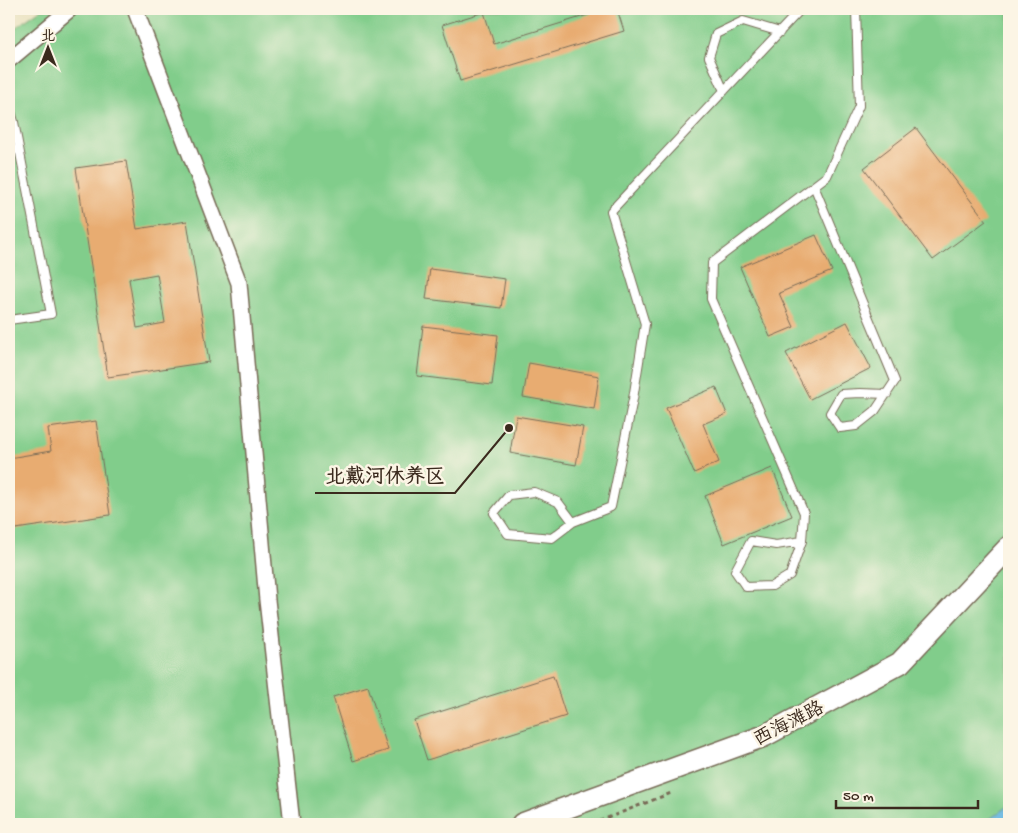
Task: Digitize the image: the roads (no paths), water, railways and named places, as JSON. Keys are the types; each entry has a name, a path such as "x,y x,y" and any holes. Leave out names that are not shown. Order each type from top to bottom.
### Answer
{"main road":[{"name":"西海滩路","path":"522,824 764,736 900,663 1009,548"}],"street":[{"path":"9,60 70,9"},
{"path":"135,9 239,283 267,600 292,824"}],"lane":[{"path":"573,522 558,502 534,492 509,495 494,514 508,534 552,538 573,522 611,508 633,399 645,324 611,211 802,9"},
{"path":"802,541 776,545 751,541 735,571 746,587 772,586 790,575 802,541 804,512 711,299 712,263 827,176 859,106 856,9"},
{"path":"724,91 709,57 716,34 743,21 780,32"},
{"path":"9,105 20,149 51,314 9,320"},
{"path":"9,151 20,149"},
{"path":"814,186 895,381 887,394 876,411 856,426 840,428 830,413 841,394 887,394"}],"water":[{"path":"1009,805 1009,824 983,824"}],"place":[{"name":"北戴河休养区","path":"509,428"}]}
